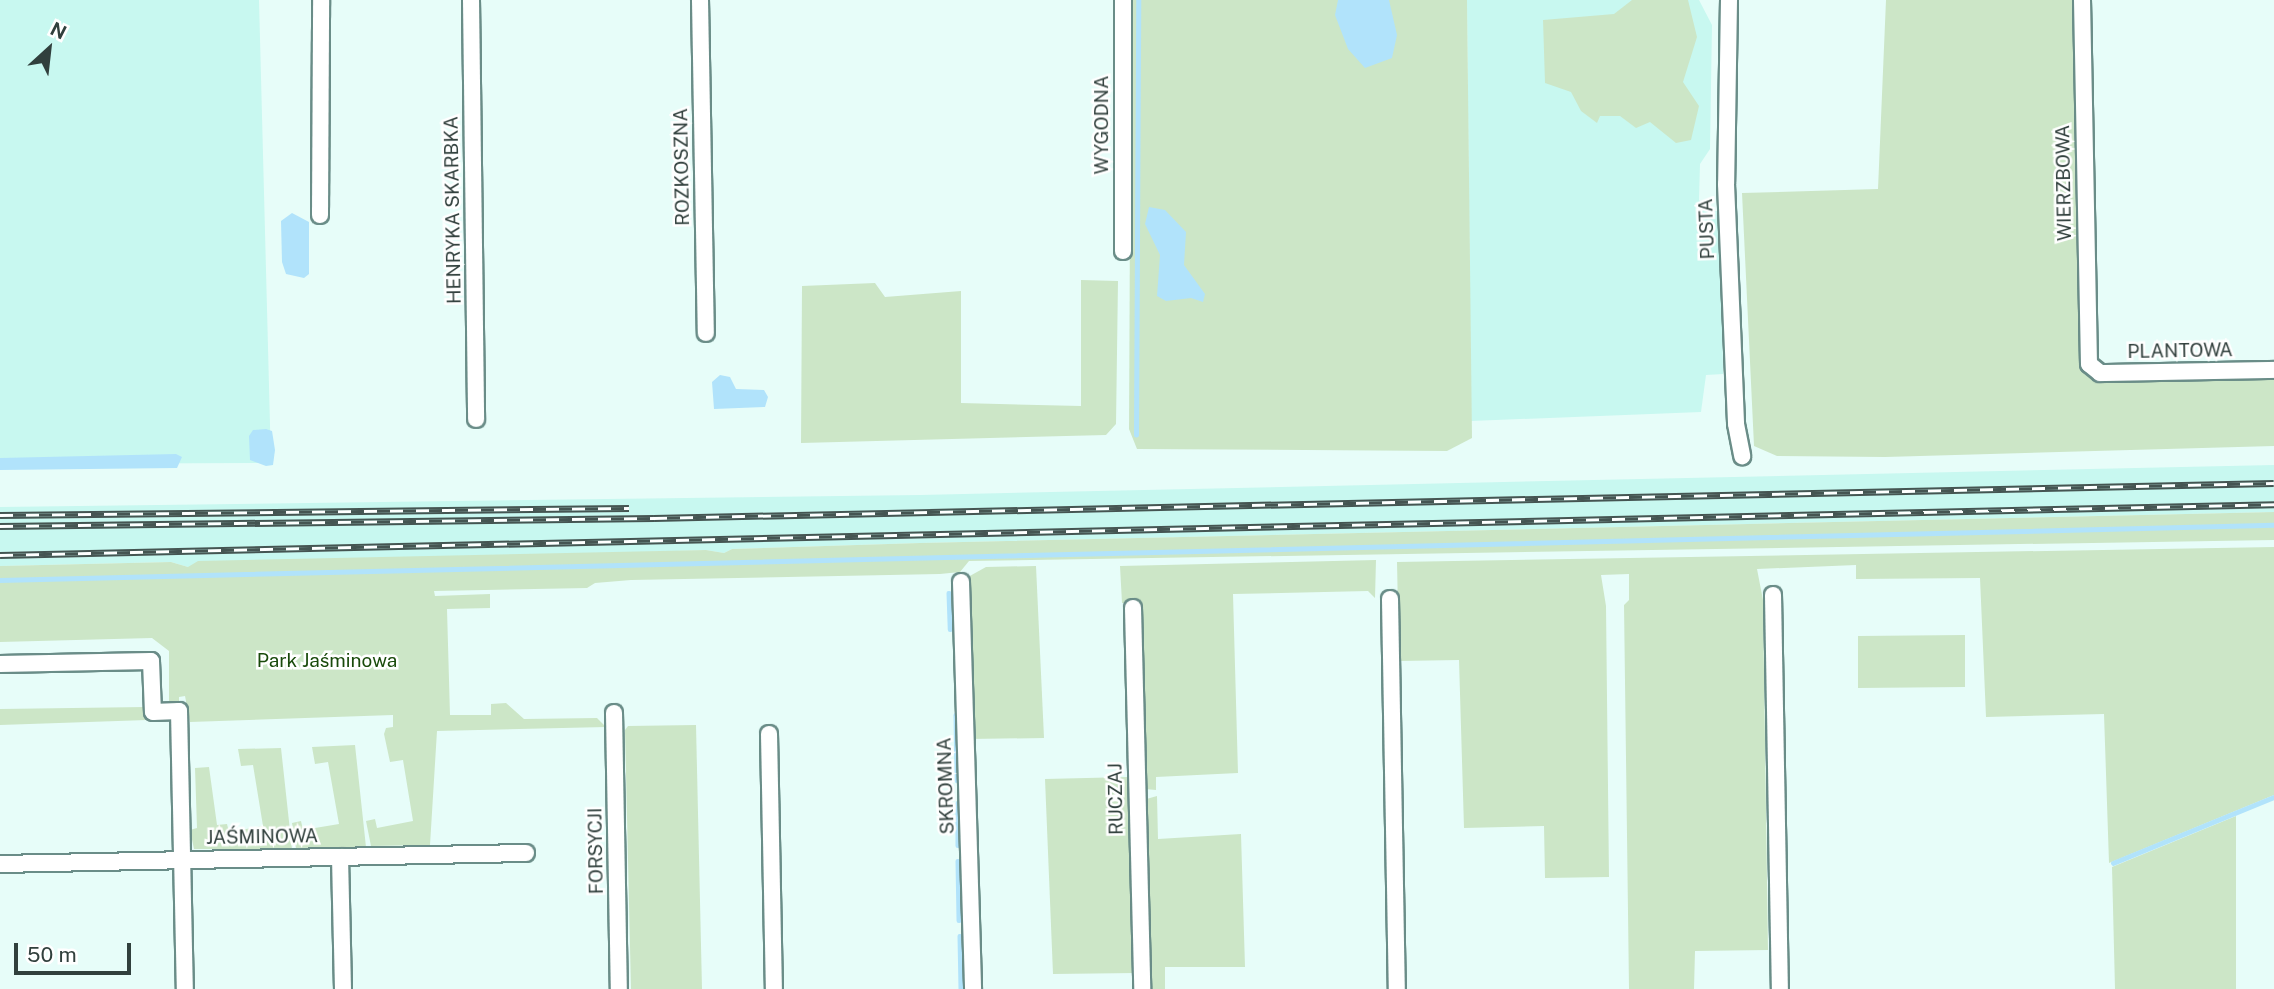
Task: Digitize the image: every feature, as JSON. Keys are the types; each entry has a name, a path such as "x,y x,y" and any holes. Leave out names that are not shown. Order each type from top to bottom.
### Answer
{"street":[{"path":"320,215 321,0"},
{"name":"HENRYKA SKARBKA","path":"471,0 476,419"},
{"name":"ROZKOSZNA","path":"700,0 706,332"},
{"name":"WYGODNA","path":"1123,0 1123,251"},
{"name":"PUSTA","path":"1729,0 1726,184 1736,424 1742,456"},
{"name":"WIERZBOWA","path":"2082,0 2089,365"},
{"name":"PLANTOWA","path":"2089,365 2100,373 2274,370"},
{"name":"SKROMNA","path":"961,582 972,989"},
{"path":"1773,595 1780,989"},
{"path":"1390,599 1397,989"},
{"name":"RUCZAJ","path":"1133,608 1142,989"},
{"path":"0,664 151,661 153,712 179,711 185,989"},
{"name":"FORSYCJI","path":"614,713 619,989"},
{"path":"769,734 774,989"},
{"name":"JAŚMINOWA","path":"0,864 526,853"},
{"path":"340,857 343,989"}],"shaded area":[{"path":"0,0 259,0 271,463 0,464"},
{"path":"1467,0 1699,0 1712,25 1710,149 1700,164 1699,200 1711,211 1721,211 1723,374 1706,375 1701,412 1471,421"},
{"path":"2274,465 2274,512 920,543 732,549 724,553 706,550 188,567 171,562 0,566 0,507 920,495"}],"green space":[{"path":"1131,0 1467,0 1472,438 1447,451 1137,449 1129,429"},
{"path":"1632,0 1688,0 1697,37 1683,82 1699,106 1691,140 1676,143 1650,122 1636,128 1620,116 1600,116 1597,123 1581,111 1571,92 1545,83 1543,20 1614,14"},
{"path":"1886,0 2076,0 2082,370 2101,380 2274,376 2274,446 1885,457 1777,456 1754,446 1742,193 1878,189"},
{"path":"1081,280 1118,281 1116,424 1106,435 801,443 802,286 875,283 885,297 961,291 961,403 1081,406"},
{"name":"Park Jaśminowa","path":"2274,512 2274,540 969,561 960,572 940,574 631,580 595,583 587,588 434,591 435,596 490,594 490,608 447,609 450,715 491,715 491,704 506,703 524,719 597,718 606,727 437,731 430,845 371,846 366,821 375,819 377,828 413,821 403,760 390,762 384,734 386,728 393,727 393,715 190,722 185,696 179,697 179,707 169,706 169,651 152,638 0,642 0,566 171,562 188,567 198,561 706,550 724,553 732,549 920,543"},
{"path":"2274,547 2274,795 2109,863 2104,714 1986,717 1980,578 1856,579 1856,565 1757,569 1763,600 1768,950 1695,951 1694,989 1629,989 1624,605 1629,600 1629,574 1601,575 1606,606 1609,877 1545,878 1544,826 1464,828 1459,660 1399,661 1397,562"},
{"path":"1376,560 1375,598 1368,591 1233,594 1238,773 1156,777 1156,790 1145,789 1141,603 1122,603 1120,566"},
{"path":"1036,566 1044,738 970,739 968,577 986,567"},
{"path":"1965,635 1965,687 1858,688 1858,636"},
{"path":"145,707 147,720 0,725 0,709"},
{"path":"696,725 702,989 631,989 625,730 628,726"},
{"path":"355,745 366,847 296,848 292,823 301,821 303,830 339,824 328,762 315,764 312,747"},
{"path":"281,748 292,849 194,849 190,830 197,828 195,768 209,767 217,825 227,824 229,832 263,826 253,765 241,766 238,749"},
{"path":"1128,777 1136,973 1053,974 1045,779"},
{"path":"1157,796 1158,839 1241,834 1245,967 1165,967 1165,989 1148,989 1143,800"},
{"path":"2236,816 2236,989 2115,989 2112,867"}],"water":[{"path":"1338,0 1389,0 1397,35 1392,58 1365,68 1348,49 1335,15"},
{"path":"1149,207 1165,210 1186,232 1184,265 1205,294 1203,302 1191,298 1166,301 1157,296 1160,255 1145,224"},
{"path":"292,213 309,222 309,274 304,278 286,274 282,262 281,221"},
{"path":"720,375 730,377 736,389 764,390 768,397 765,407 714,409 712,382"},
{"path":"253,430 272,431 275,450 273,465 266,466 250,460 249,436"},
{"path":"176,454 182,457 177,468 0,470 0,458"}],"waterway":[{"path":"1136,435 1138,0"},
{"path":"0,580 2274,525"},
{"path":"949,593 950,629"},
{"path":"956,715 957,780"},
{"path":"2113,863 2274,797"},
{"path":"958,803 958,845"},
{"path":"958,861 959,920"},
{"path":"960,936 961,989"}],"railway":[{"path":"0,526 654,518 2274,483"},
{"path":"0,555 2274,504"},
{"path":"0,515 629,508"}]}
